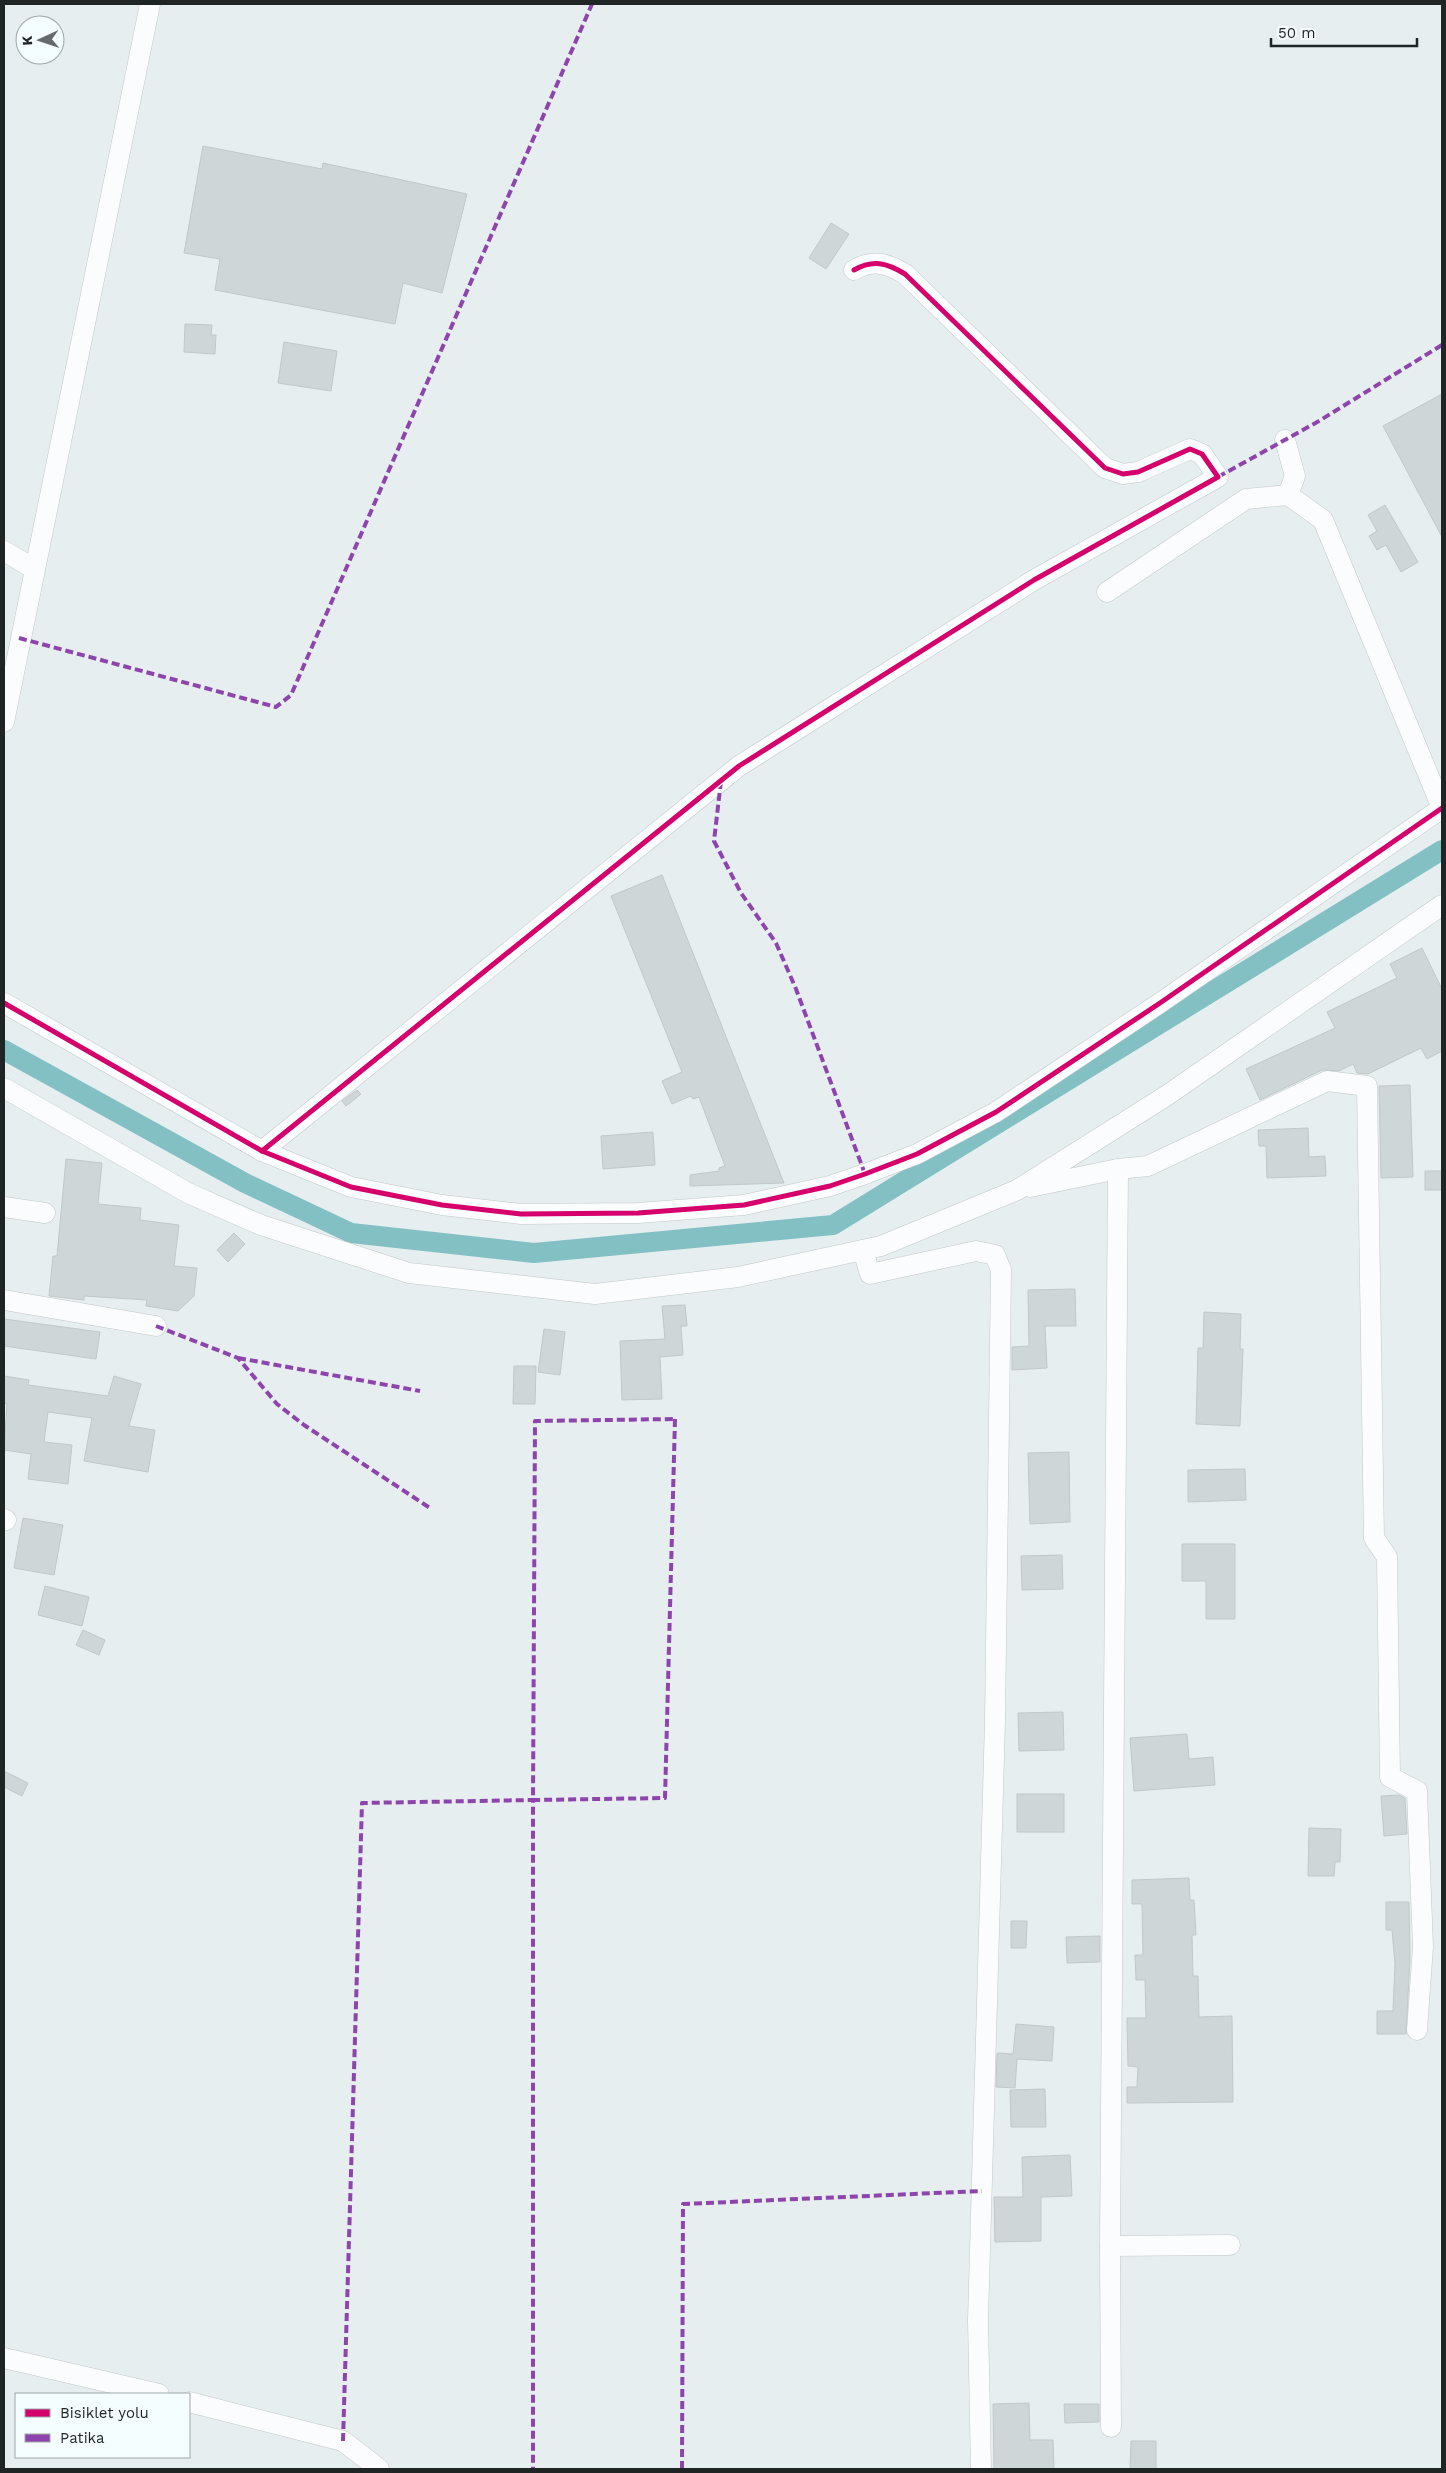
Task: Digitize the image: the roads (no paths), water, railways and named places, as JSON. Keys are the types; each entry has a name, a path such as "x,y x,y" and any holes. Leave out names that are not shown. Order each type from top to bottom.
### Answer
{"street":[{"path":"4,722 150,4"},
{"path":"262,1151 739,766 1034,580 1218,478 1202,454 1190,449 1138,472 1123,474 1105,468 905,274 890,265 866,263 854,270"},
{"path":"1285,440 1295,476 1288,495"},
{"path":"4,1003 262,1151 351,1187 442,1205 520,1214 638,1213 744,1205 830,1186 917,1154 996,1112 1160,1003 1442,808 1323,520 1288,495 1246,499 1107,592"},
{"path":"4,552 34,568"},
{"path":"4,1088 188,1194 261,1225 409,1273 595,1294 738,1277 881,1246 1017,1190 1166,1096 1442,905"},
{"path":"1017,1190 1118,1169 1148,1166 1327,1081 1367,1086 1374,1538 1387,1557 1390,1777 1418,1791 1423,1947 1417,2030"},
{"path":"1111,2427 1110,2246 1118,1169"},
{"path":"4,1206 45,1213"},
{"path":"862,1250 870,1274 976,1250 995,1255 1001,1270 995,1721 978,2320 981,2469"},
{"path":"4,1300 156,1326"},
{"path":"1110,2246 1230,2245"},
{"path":"4,2358 155,2393"},
{"path":"190,2402 343,2440 379,2469"}],"waterway":[{"path":"4,1050 245,1183 351,1233 534,1253 833,1225 1442,850"}]}
